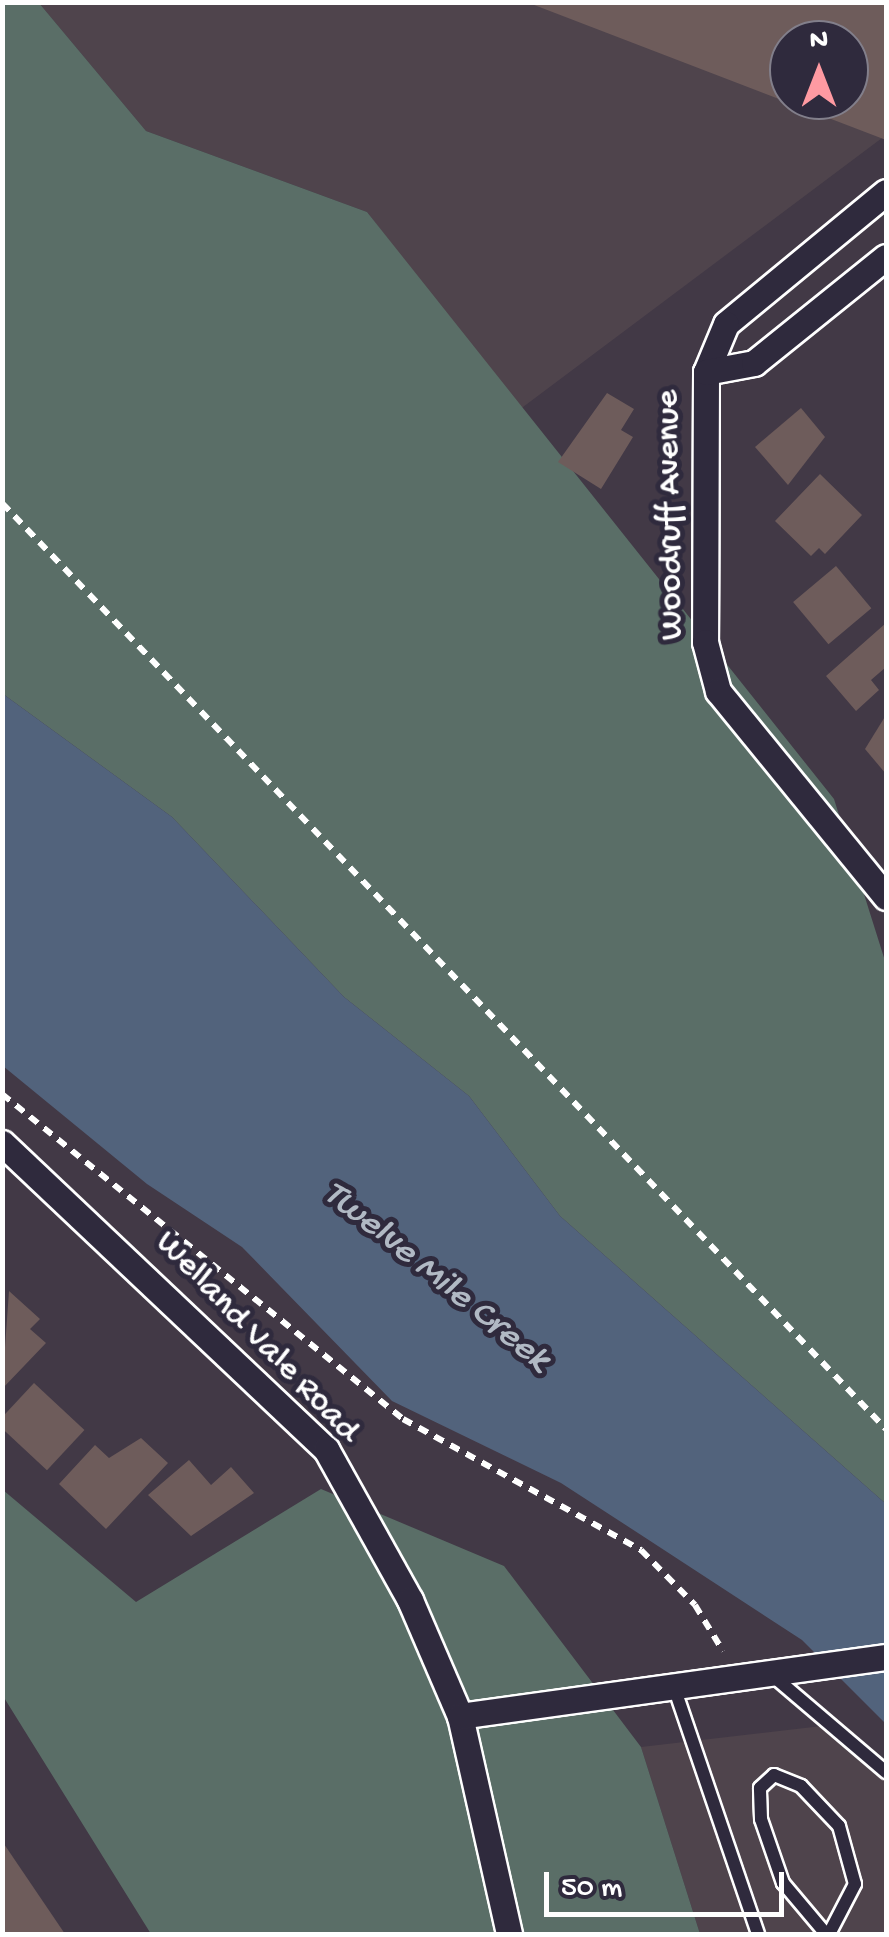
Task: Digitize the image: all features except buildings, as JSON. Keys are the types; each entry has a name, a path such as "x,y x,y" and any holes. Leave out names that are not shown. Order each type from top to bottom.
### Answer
{"street":[{"path":"706,372 726,324 886,192"},
{"path":"706,372 754,363 886,256"},
{"name":"Woodruff Avenue","path":"706,372 705,642 718,690 886,897"},
{"name":"Welland Vale Road","path":"2,1142 326,1449 410,1600 460,1716 508,1934"},
{"path":"460,1716 511,1703 598,1690 886,1658"}],"lane":[{"path":"777,1669 886,1772"},
{"path":"672,1682 758,1934"},
{"path":"774,1775 800,1786 839,1826 855,1884 828,1934 783,1882 761,1820 760,1788 774,1775"}],"path":[{"path":"2,503 886,1429"},
{"path":"2,1094 404,1419 641,1550 696,1605 737,1674"}],"shaded area":[{"path":"39,3 886,3 886,135 519,410 367,212 146,131"},
{"path":"822,1726 886,1776 886,1934 700,1934 641,1747"}],"green space":[{"path":"3,3 39,3 146,131 367,212 834,799 886,964 886,1504 560,1216 469,1096 344,997 172,817 3,694"},
{"path":"321,1489 504,1566 641,1747 700,1934 151,1934 3,1696 3,1490 136,1602"}],"water":[{"name":"Twelve Mile Creek","path":"3,694 172,817 344,997 469,1096 560,1216 886,1504 886,1724 802,1640 561,1483 392,1401 242,1247 147,1184 3,1066"}]}
